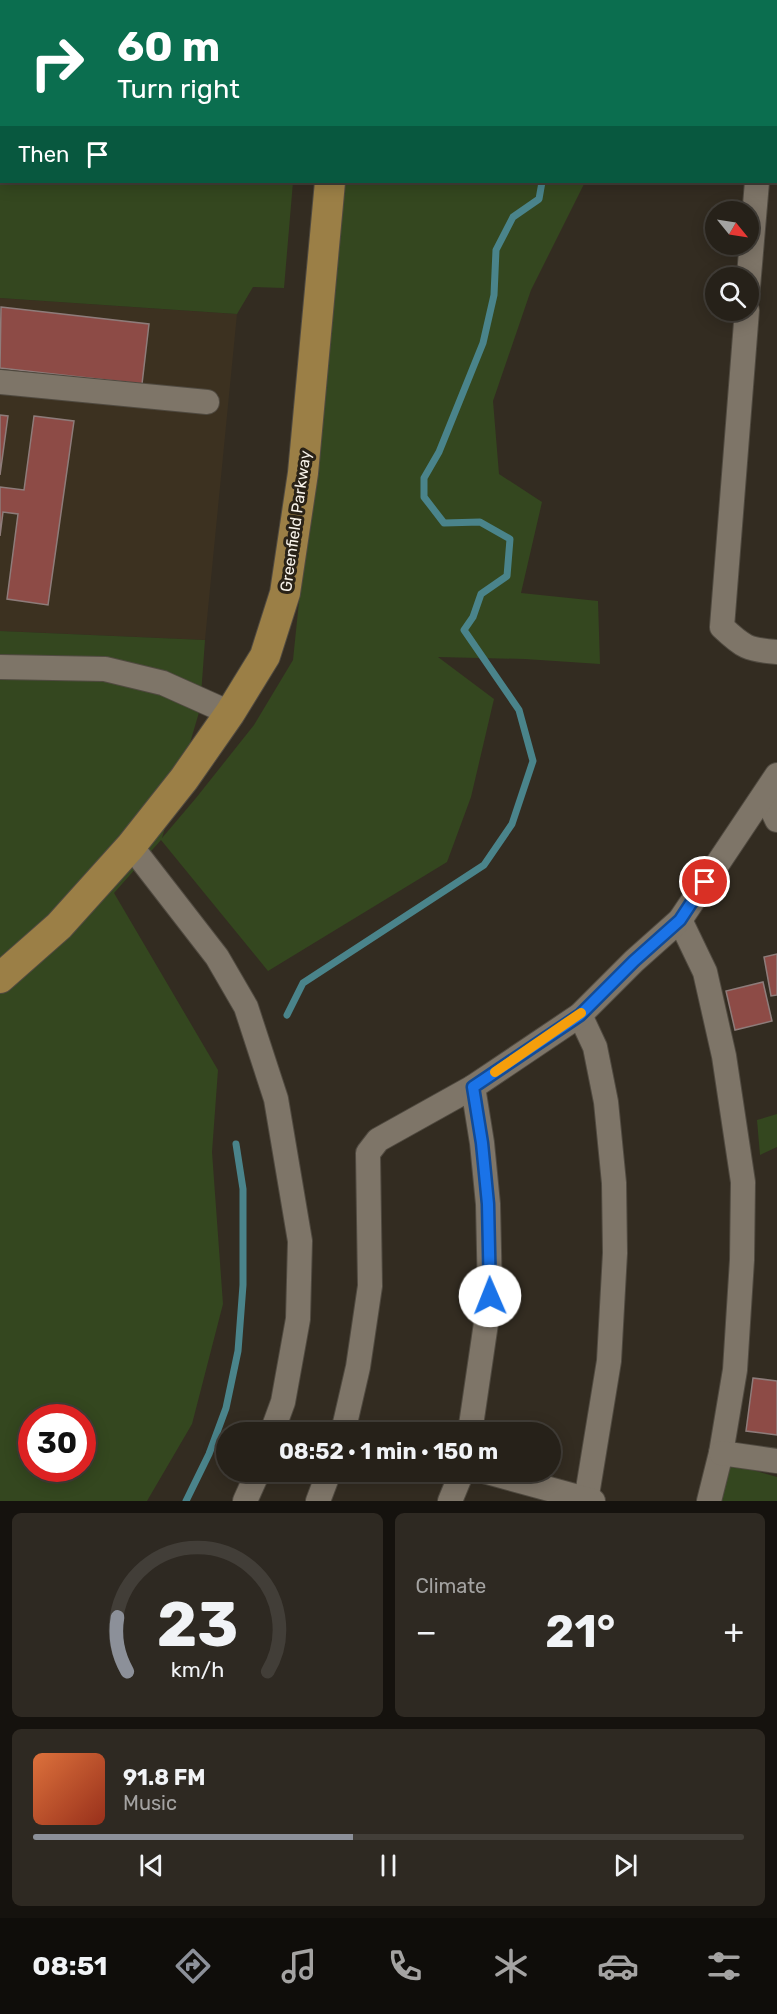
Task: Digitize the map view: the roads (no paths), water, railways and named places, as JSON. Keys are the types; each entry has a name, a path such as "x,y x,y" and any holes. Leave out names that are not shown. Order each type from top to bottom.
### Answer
{"main road":[{"name":"Greenfield Parkway","path":"0,978 59,926 131,846 184,780 230,713 265,656 285,593 303,473 330,183"}],"street":[{"path":"750,267 757,183"},
{"path":"746,321 722,627 738,642 755,651 777,652"},
{"path":"0,382 207,402"},
{"path":"0,667 105,669 163,683 230,713"},
{"path":"771,785 777,820"},
{"path":"349,1422 370,1286 368,1153 378,1140 473,1087 580,1015 634,961 680,920 771,785"},
{"path":"131,846 217,957 246,1006 276,1099 300,1241 298,1319 283,1401 276,1422"},
{"path":"680,920 705,972 724,1056 743,1182 742,1260 735,1370 721,1453 709,1501"},
{"path":"523,1482 589,1500 609,1361 615,1253 615,1183 604,1091 595,1047 580,1015"},
{"path":"472,1422 490,1296 488,1204 482,1143 473,1087"},
{"path":"721,1453 777,1461"},
{"path":"245,1501 254,1482"},
{"path":"318,1501 325,1482"},
{"path":"450,1501 458,1482"}],"waterway":[{"path":"287,1015 303,983 484,865 512,824 533,761 519,710 464,630 473,617 481,594 507,576 510,539 480,522 444,523 424,497 424,478 439,452 483,343 494,295 496,250 513,217 539,199 542,183"},
{"path":"186,1501 209,1454 226,1408 238,1351 243,1285 243,1189 236,1144"}]}
